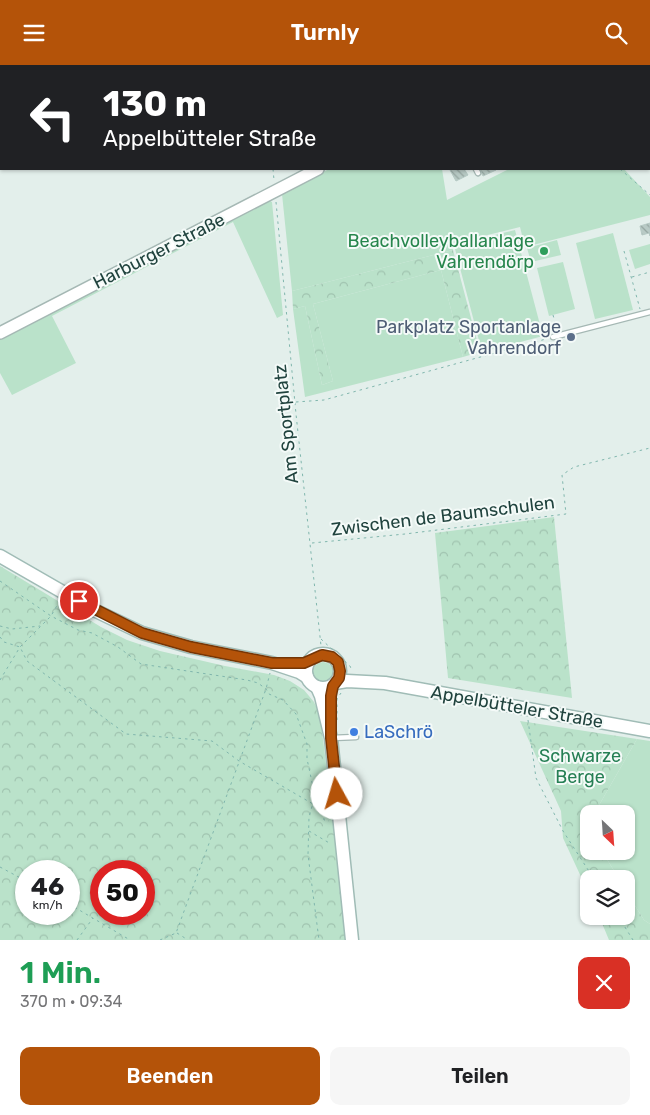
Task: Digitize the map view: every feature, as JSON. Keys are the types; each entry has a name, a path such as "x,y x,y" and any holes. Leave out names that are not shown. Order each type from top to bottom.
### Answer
{"main road":[{"path":"0,556 63,593 123,624 164,640 271,667 299,672 307,677"},
{"path":"271,667 301,663 317,657 332,657 339,665 340,674 336,689 331,696 337,794 352,940"},
{"path":"317,657 307,668 307,677 310,683 317,687 336,689"},
{"name":"Appelbütteler Straße","path":"339,665 346,671 385,683 650,731"},
{"name":"Appelbütteler Straße","path":"336,689 347,681 385,683"},
{"path":"317,687 334,738"}],"street":[{"name":"Harburger Straße","path":"0,333 275,188 316,170"}],"lane":[{"path":"556,337 650,312"},
{"path":"334,738 356,737"}],"path":[{"name":"Am Sportplatz","path":"272,170 320,638 317,657"},
{"path":"621,170 650,195"},
{"path":"624,251 641,314"},
{"path":"631,277 650,272"},
{"path":"295,402 324,400 556,337 553,315"},
{"name":"Zwischen de Baumschulen","path":"311,543 405,535 566,514 562,475 574,467 650,448"},
{"path":"0,581 51,616 78,630 92,633 118,647 141,664 258,683 269,693 283,700 296,714 307,744 307,759 314,795 314,805 309,817 308,855 319,940"},
{"path":"0,681 20,647 51,616 63,593"},
{"path":"0,626 12,629 41,626"},
{"path":"0,637 4,642 20,647 27,661 126,734 212,741 239,761 314,805"},
{"path":"320,638 352,670"},
{"path":"160,940 176,933 266,689 271,667"},
{"path":"334,738 338,698 336,689"},
{"path":"336,689 338,698"},
{"path":"526,709 536,778 563,831 588,870"},
{"path":"312,785 322,791 337,794"},
{"path":"322,791 324,820 340,822"},
{"path":"308,831 323,841 343,849"},
{"path":"0,867 15,875"},
{"path":"77,940 90,922"},
{"path":"107,925 130,940"},
{"path":"624,925 633,940"},
{"path":"176,933 188,940"}],"green space":[{"path":"327,170 442,170 447,200 507,170 625,170 650,197 650,215 525,247 520,227 451,244 453,250 292,291 282,194"},
{"path":"268,200 272,202 283,315 277,318 233,222 52,316 76,363 12,395 0,373 0,338"},
{"path":"515,230 543,336 482,352 454,245"},
{"path":"613,233 633,310 595,319 576,243"},
{"name":"Beachvolleyballanlage Vahrendörp","path":"557,240 561,255 531,262 527,248"},
{"path":"650,244 650,264 635,269 629,250"},
{"path":"453,250 480,352 463,357 441,270 313,304 333,381 322,385 305,306 293,309 292,291"},
{"path":"563,262 575,309 549,316 537,268"},
{"path":"441,270 463,357 305,397 293,309 305,306 322,385 333,381 313,304"},
{"path":"554,517 572,698 448,678 435,533"},
{"path":"0,566 101,627 127,640 160,651 274,675 290,681 304,690 314,702 320,715 348,940 0,940"},
{"path":"323,662 330,665 333,672 330,679 323,682 316,679 313,672 316,665"},
{"name":"Schwarze Berge","path":"520,721 637,739 599,805 580,805 580,860 607,860 614,870 580,870 580,875 563,838 561,811"},
{"path":"637,739 650,741 650,924 644,920 635,906 635,870 614,870 607,860 635,860 635,805 599,805"},
{"path":"635,906 644,920 650,924 650,940 609,940 603,925 635,925"}],"building":[{"path":"450,170 465,170 468,175 456,181"},
{"path":"480,170 496,170 483,176"},
{"path":"650,223 650,236 649,233 642,235 640,226"}],"place":[{"name":"Beachvolleyballanlage Vahrendörp","path":"544,251"},
{"name":"Parkplatz Sportanlage Vahrendorf","path":"571,337"},
{"name":"LaSchrö","path":"354,732"}],"route":[{"path":"79,601 142,633 191,647 272,663 304,663 316,656 322,655 328,655 335,659 338,662 340,671 339,678 333,686 331,696 331,738 337,794"}]}
